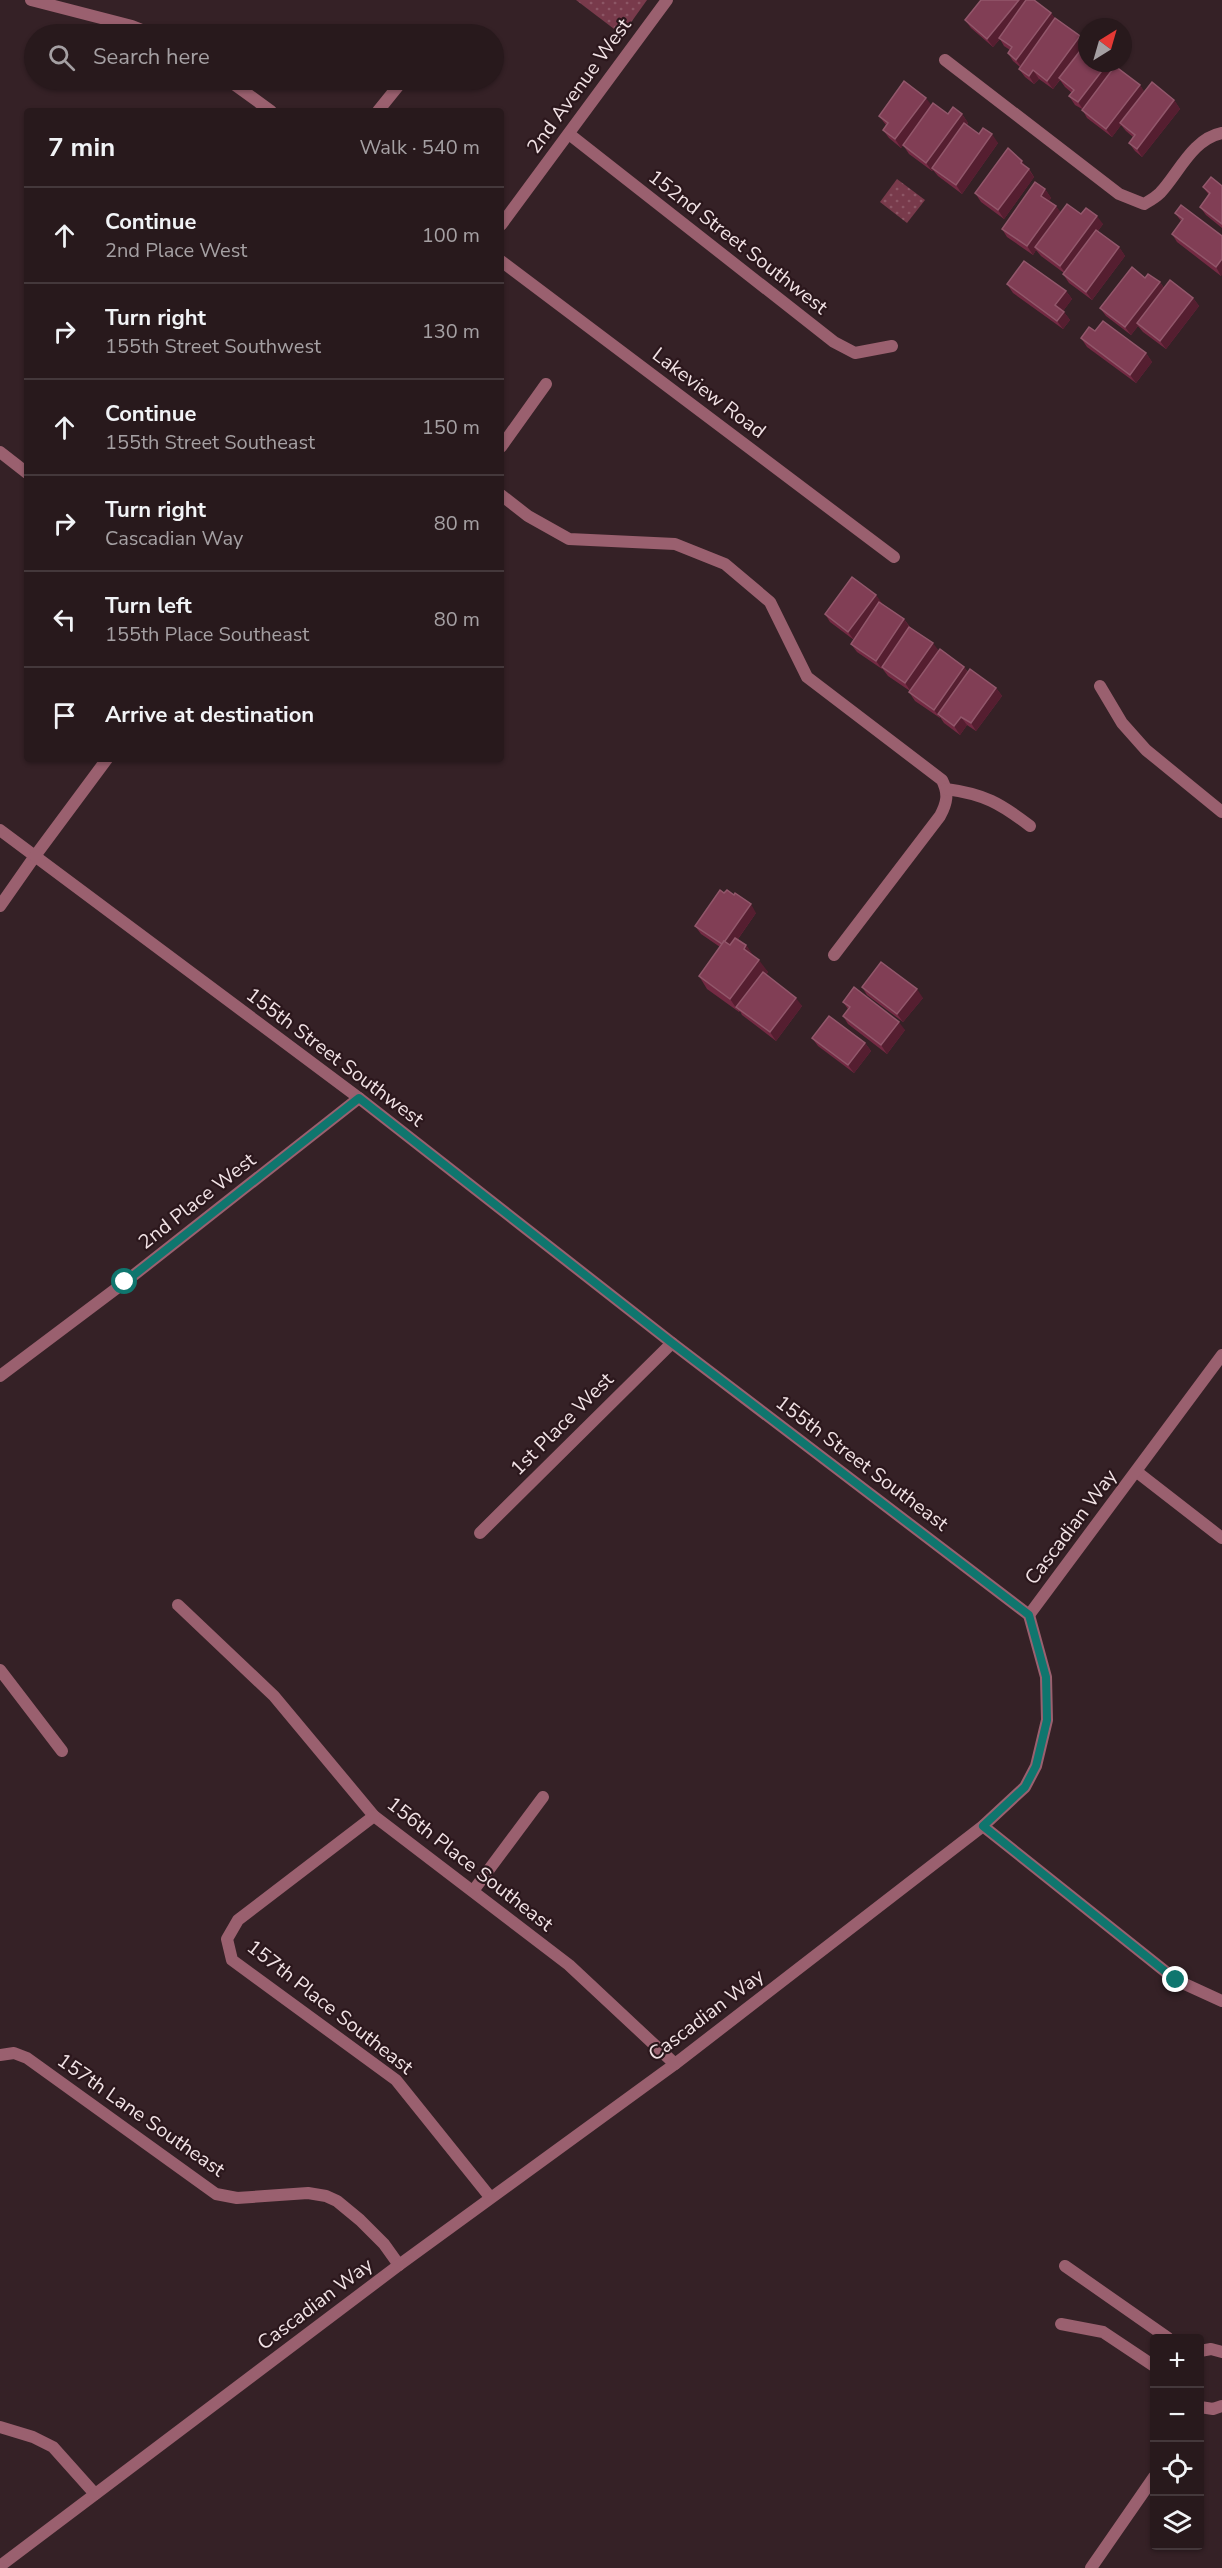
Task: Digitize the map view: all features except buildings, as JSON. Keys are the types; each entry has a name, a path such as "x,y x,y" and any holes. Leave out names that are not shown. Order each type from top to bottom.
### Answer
{"street":[{"path":"31,0 62,4 126,24"},
{"name":"2nd Avenue West","path":"504,221 667,0"},
{"path":"945,60 1119,194 1144,204 1159,194 1196,147 1217,134"},
{"path":"242,90 267,108"},
{"path":"380,108 395,90"},
{"name":"152nd Street Southwest","path":"569,134 834,342 855,353 892,346"},
{"name":"Lakeview Road","path":"504,263 894,557"},
{"path":"504,443 546,384"},
{"path":"0,452 24,471"},
{"path":"504,497 528,516 569,539 675,544 725,564 770,602 807,677 942,780 946,789 947,803 940,816 834,955"},
{"path":"1100,686 1122,723 1146,750 1222,812"},
{"path":"0,906 105,762"},
{"path":"946,789 986,796 1003,805 1030,826"},
{"name":"155th Street Southwest","path":"0,830 359,1098 672,1343"},
{"name":"2nd Place West","path":"0,1376 125,1282 359,1098"},
{"name":"1st Place West","path":"480,1533 672,1343"},
{"name":"155th Street Southeast","path":"672,1343 1029,1615"},
{"name":"Cascadian Way","path":"0,2566 399,2265 675,2064 983,1826 1025,1787 1036,1766 1047,1720 1046,1677 1029,1615 1222,1355"},
{"path":"1137,1472 1222,1538"},
{"name":"156th Place Southeast","path":"178,1605 274,1696 374,1816 569,1965 675,2064"},
{"path":"0,1670 62,1751"},
{"path":"473,1891 543,1797"},
{"name":"157th Place Southeast","path":"374,1816 238,1920 227,1939 232,1960 396,2080 490,2198"},
{"path":"983,1826 1176,1980 1222,2001"},
{"name":"157th Lane Southeast","path":"0,2055 14,2053 27,2058 216,2194 237,2198 308,2193 337,2201 377,2236 399,2265"},
{"path":"1065,2266 1162,2334"},
{"path":"1061,2324 1103,2332 1150,2363"},
{"path":"1204,2350 1211,2349 1222,2352"},
{"path":"1204,2409 1222,2406"},
{"path":"0,2427 33,2437 53,2447 95,2494"},
{"path":"1091,2568 1150,2484"}],"shaded area":[{"path":"576,0 647,0 622,35"},
{"path":"897,179 925,200 907,223 880,202"}],"route":[{"path":"125,1282 359,1098 672,1343 1029,1615 1046,1677 1047,1720 1036,1766 1025,1787 983,1826 1176,1980"}]}
